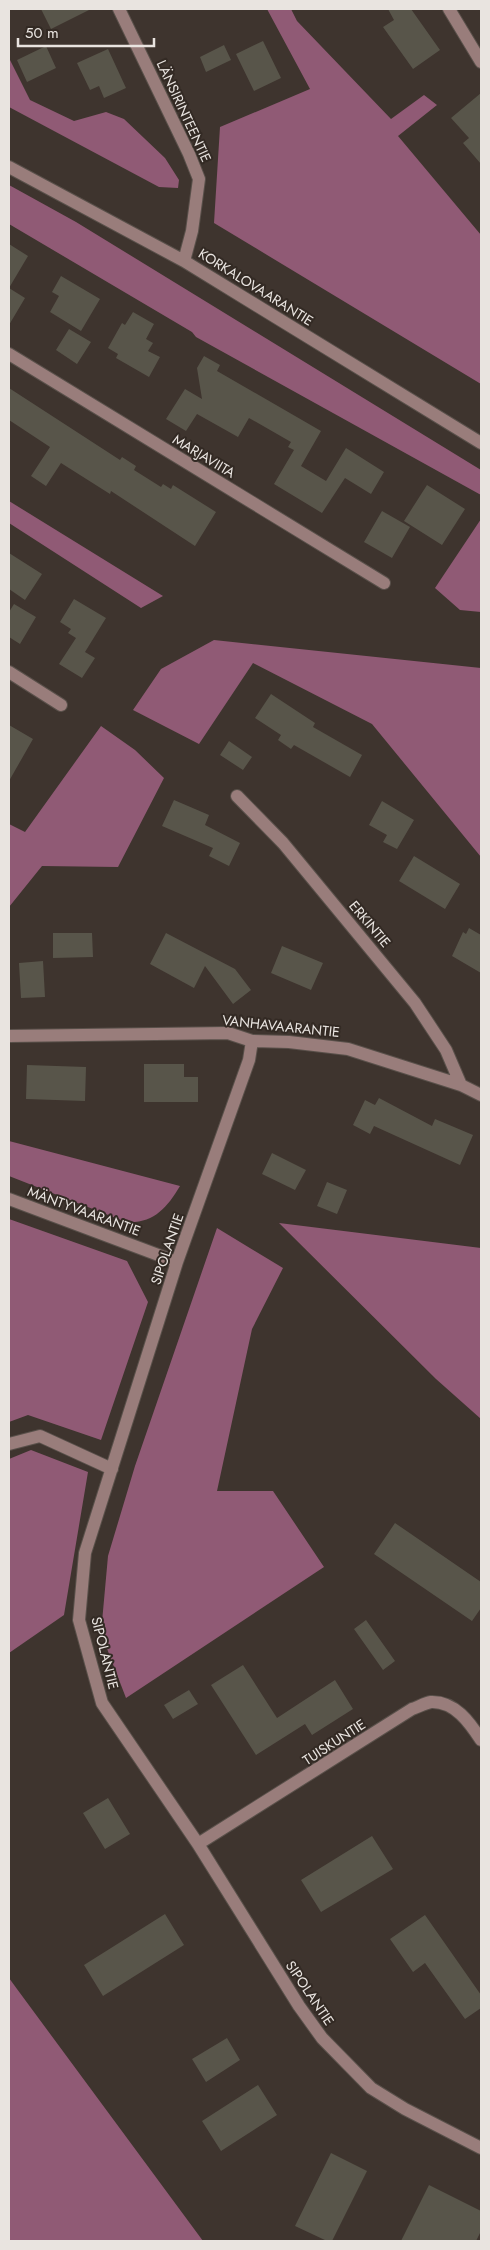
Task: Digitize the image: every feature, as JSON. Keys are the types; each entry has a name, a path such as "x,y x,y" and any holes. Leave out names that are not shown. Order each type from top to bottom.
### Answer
{"street":[{"name":"LÄNSIRINTEENTIE","path":"119,9 189,154 199,179 192,232 184,261"},
{"path":"449,9 480,56"},
{"name":"KORKALOVAARANTIE","path":"9,167 184,261 481,443"},
{"name":"MARJAVIITA","path":"9,354 384,583"},
{"path":"9,672 61,705"},
{"name":"ERKINTIE","path":"236,796 283,843 414,1003 446,1050 461,1085"},
{"name":"VANHAVAARANTIE","path":"9,1036 228,1033 252,1041 289,1042 348,1049 461,1085 481,1095"},
{"name":"SIPOLANTIE","path":"252,1041 249,1060 177,1262 85,1552 79,1620 102,1703 198,1844 299,2006 328,2045 371,2088 405,2109 481,2148"},
{"name":"MÄNTYVAARANTIE","path":"9,1199 177,1262"},
{"path":"9,1444 40,1436 112,1468"},
{"name":"TUISKUNTIE","path":"198,1844 412,1709 431,1702 448,1706 465,1717 481,1740"}],"shaded area":[{"path":"267,9 291,9 297,21 391,119 424,95 437,105 398,136 481,235 481,384 214,223 220,127 310,89"},
{"path":"9,58 30,100 74,121 106,112 124,119 165,158 179,180 178,188 159,187 9,107"},
{"path":"9,185 76,222 481,470 481,495 196,337 192,332 9,224"},
{"path":"9,501 163,596 141,608 9,523"},
{"path":"481,519 481,612 460,610 435,588"},
{"path":"214,640 481,668 481,857 372,724 253,663 199,744 133,710 161,669"},
{"path":"101,726 135,750 164,778 118,867 42,866 9,907 9,824 25,832"},
{"path":"9,1141 180,1186 164,1208 152,1217 136,1222 126,1222 9,1176"},
{"path":"9,1219 127,1261 148,1302 101,1440 28,1415 9,1422"},
{"path":"279,1223 481,1248 481,1419 436,1379"},
{"path":"217,1228 283,1268 252,1329 217,1491 273,1491 324,1567 126,1698 101,1633 108,1556 135,1466"},
{"path":"31,1450 88,1472 64,1615 9,1653 9,1459"},
{"path":"9,1978 17,1989 203,2241 9,2241"}],"building":[{"path":"41,9 91,9 51,29"},
{"path":"388,9 411,9 440,50 413,69 383,27 394,20"},
{"path":"263,41 281,78 254,91 236,54"},
{"path":"224,45 231,60 206,72 200,57"},
{"path":"46,46 56,68 27,82 17,60"},
{"path":"108,49 126,88 104,98 99,86 90,90 77,63"},
{"path":"481,93 481,164 463,143 469,138 451,118"},
{"path":"9,244 28,256 9,288"},
{"path":"61,276 100,299 81,331 50,312 59,296 52,292"},
{"path":"9,288 25,298 9,325"},
{"path":"133,312 154,324 146,339 153,343 148,351 160,357 149,377 116,358 118,354 108,348 122,323 125,325"},
{"path":"69,329 91,342 77,364 56,350"},
{"path":"204,356 220,365 217,371 321,431 301,466 326,481 346,448 384,472 371,494 345,478 322,513 274,484 294,450 288,447 291,442 249,418 238,437 197,414 186,431 166,419 185,389 202,399 197,368"},
{"path":"9,388 120,460 122,457 136,466 134,470 161,487 163,484 171,489 173,485 216,512 195,546 111,491 110,494 61,463 46,486 31,476 50,447 9,420"},
{"path":"427,485 465,509 442,545 404,521"},
{"path":"382,511 410,527 392,558 364,542"},
{"path":"9,553 42,574 25,600 9,589"},
{"path":"74,599 106,618 85,652 95,658 82,678 59,664 76,638 68,633 71,629 60,622"},
{"path":"14,604 36,617 20,644 9,637 9,612"},
{"path":"271,694 315,723 313,727 362,755 350,777 294,745 291,749 278,740 281,735 255,718"},
{"path":"9,725 33,739 9,781"},
{"path":"229,741 252,757 243,770 220,755"},
{"path":"174,800 209,815 205,825 240,843 229,866 209,856 213,848 162,826"},
{"path":"382,801 414,820 397,849 383,842 387,835 369,825"},
{"path":"414,856 460,884 445,909 399,881"},
{"path":"469,928 481,935 481,973 452,956 463,932 466,934"},
{"path":"53,933 92,933 93,957 53,958"},
{"path":"166,933 235,969 251,990 233,1004 205,966 194,988 150,964"},
{"path":"282,946 323,963 311,990 271,973"},
{"path":"43,961 45,997 21,998 19,963"},
{"path":"144,1064 184,1064 184,1077 198,1077 198,1102 144,1102"},
{"path":"27,1065 86,1067 85,1101 26,1099"},
{"path":"379,1098 432,1126 435,1119 473,1135 460,1165 374,1126 370,1134 353,1125 365,1100 375,1105"},
{"path":"272,1153 306,1170 295,1190 262,1174"},
{"path":"327,1182 347,1190 337,1214 317,1206"},
{"path":"395,1523 481,1582 481,1608 472,1621 374,1554"},
{"path":"366,1620 395,1661 383,1670 354,1629"},
{"path":"243,1665 277,1718 335,1680 353,1709 312,1735 305,1724 256,1755 211,1685"},
{"path":"189,1690 198,1704 173,1719 164,1705"},
{"path":"108,1798 130,1834 105,1849 83,1813"},
{"path":"372,1836 393,1869 321,1912 301,1880"},
{"path":"165,1914 184,1945 103,1996 84,1965"},
{"path":"425,1915 481,1995 481,2008 465,2019 425,1963 413,1972 390,1939"},
{"path":"227,2038 240,2060 206,2082 192,2059"},
{"path":"258,2085 277,2115 221,2151 202,2121"},
{"path":"331,2153 367,2171 332,2241 327,2241 295,2226"},
{"path":"429,2185 481,2211 481,2231 476,2241 401,2241"}]}
